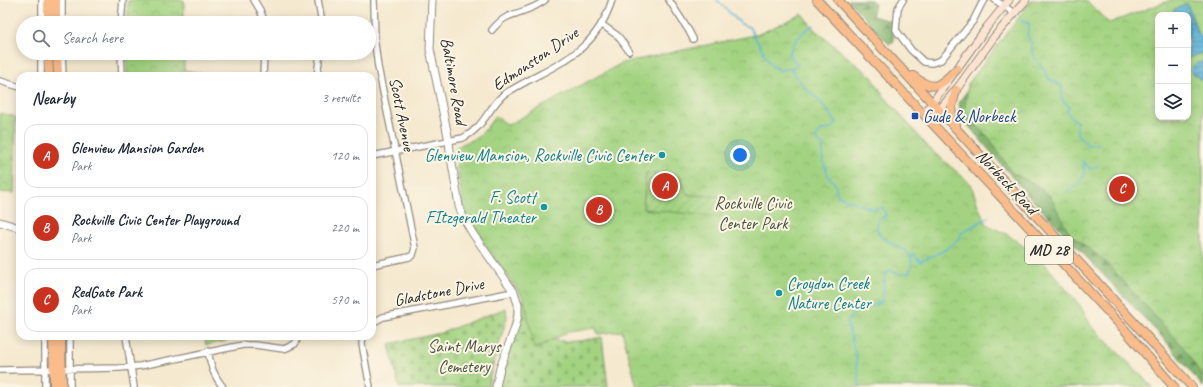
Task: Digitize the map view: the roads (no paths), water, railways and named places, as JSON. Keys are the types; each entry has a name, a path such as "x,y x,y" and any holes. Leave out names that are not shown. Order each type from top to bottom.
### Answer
{"main road":[{"path":"48,0 48,16"},
{"path":"56,0 56,16"},
{"name":"Norbeck Road","path":"817,0 1125,330 1174,387"},
{"name":"Norbeck Road","path":"838,0 1192,387"},
{"path":"924,114 1009,0"},
{"path":"930,121 956,90 994,37 1026,0"},
{"path":"48,60 49,72"},
{"path":"57,60 58,72"},
{"path":"899,66 924,84 934,86 943,82 957,69"},
{"path":"956,90 951,110 959,132"},
{"path":"54,340 62,387"},
{"path":"54,387 58,369 61,340"}],"street":[{"path":"42,0 42,16"},
{"path":"62,0 62,16"},
{"path":"122,16 123,0"},
{"path":"254,0 262,16"},
{"path":"318,0 321,16"},
{"name":"Scott Avenue","path":"374,0 374,16"},
{"name":"Baltimore Road","path":"432,0 430,49 449,140 459,206 463,217 473,234 514,292 518,304 518,315 515,328 500,368 496,387"},
{"path":"492,30 506,17 538,6 545,0"},
{"name":"Edmonston Drive","path":"376,155 463,138 472,133 484,120 497,101 503,96 575,54 589,42 601,24 612,0"},
{"path":"668,0 689,30 693,39"},
{"path":"903,0 898,8 896,30 911,50 924,62 932,64 941,60 946,54 973,21 985,0"},
{"path":"995,0 1014,14"},
{"path":"601,24 618,36 629,51"},
{"name":"Scott Avenue","path":"376,49 415,248 413,255 376,263"},
{"path":"41,72 42,60"},
{"path":"62,60 63,72"},
{"path":"121,60 122,72"},
{"path":"263,72 264,60"},
{"path":"318,72 319,60"},
{"path":"0,81 16,86"},
{"path":"0,222 16,227"},
{"name":"Gladstone Drive","path":"376,321 383,317 514,292"},
{"path":"45,340 45,387"},
{"path":"70,340 70,387"},
{"path":"127,340 134,387"},
{"path":"0,370 131,367 243,345 284,349 295,344 297,340"},
{"path":"362,340 370,387"},
{"path":"208,351 212,370 223,387"}],"water":[{"path":"1187,3 1190,12 1173,12 1175,9"},
{"path":"1191,14 1198,34 1203,35 1203,53 1191,57"},
{"path":"1203,62 1203,82 1193,73 1191,68 1197,63"}],"waterway":[{"path":"717,0 741,24 749,27 771,65 779,70 791,69 805,88 817,98 829,112 836,123 831,129 820,131 816,139 824,147 822,156 828,176 835,184 838,196 872,209 883,208 886,216 878,219 877,229 880,235 906,251 910,256 912,263 909,273 898,274 889,270 885,275 882,302 856,311 847,322 856,357 860,387"},
{"path":"1021,20 1030,25 1027,35 1032,43 1032,54 1049,79 1062,86 1062,100 1069,106 1067,112 1077,123 1077,134 1088,145 1099,144"},
{"path":"791,69 798,64 788,55 795,42 813,25"},
{"path":"1067,192 1082,180 1084,173 1083,161 1091,170 1098,165"},
{"path":"911,258 914,254 920,262 947,249 960,238 961,233 989,217"}],"place":[{"name":"Gude & Norbeck","path":"915,116"},
{"name":"Glenview Mansion, Rockville Civic Center","path":"662,155"},
{"name":"Glenview Mansion Garden","path":"665,186"},
{"name":"RedGate Park","path":"1122,189"},
{"name":"F. Scott FItzgerald Theater","path":"544,207"},
{"name":"Rockville Civic Center Playground","path":"599,210"},
{"name":"Croydon Creek Nature Center","path":"779,293"}],"park label":[{"name":"Rockville Civic Center Park","path":"753,213"},
{"name":"Saint Marys Cemetery","path":"464,356"}]}
